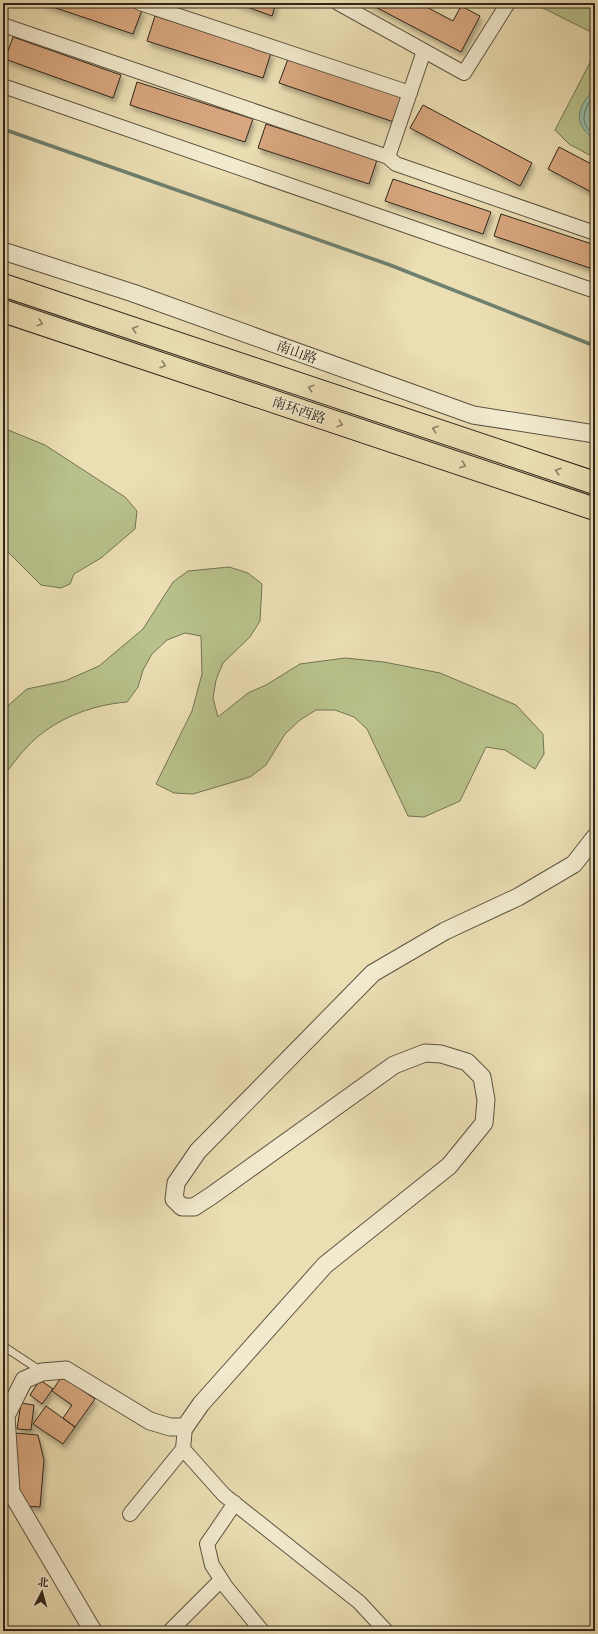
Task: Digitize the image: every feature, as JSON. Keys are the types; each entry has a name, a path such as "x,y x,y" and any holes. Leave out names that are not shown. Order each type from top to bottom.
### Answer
{"highway":[{"name":"南环西路","path":"3,285 595,483"},
{"name":"南环西路","path":"3,311 595,509"}],"street":[{"path":"140,3 410,93"},
{"path":"338,3 464,73 508,3"},
{"path":"3,25 388,157 396,164 595,233"},
{"path":"388,157 424,51"},
{"path":"3,86 595,291"},
{"name":"南山路","path":"3,252 133,293 473,415 595,434"},
{"path":"130,1514 183,1449 185,1427 201,1404 325,1266 449,1166 484,1123 486,1100 482,1077 467,1062 441,1054 425,1053 394,1065 194,1207 182,1207 174,1199 176,1183 198,1151 373,973 445,931 518,897 574,864 595,837"},
{"path":"93,1631 11,1492 6,1416 24,1380 42,1372 66,1370 150,1421 170,1428 185,1427"},
{"path":"183,1449 224,1495 359,1602 386,1631"},
{"path":"235,1503 207,1544 212,1565 221,1580 262,1631"},
{"path":"170,1631 221,1580"}],"lane":[{"path":"3,1346 42,1372"}],"shaded area":[{"path":"533,3 595,3 595,34"},
{"path":"595,53 595,158 569,144 555,130"},
{"path":"3,428 45,445 125,497 137,511 135,529 101,558 74,574 70,584 61,588 41,585 3,547"},
{"path":"229,567 248,573 262,584 260,621 250,637 223,663 216,680 213,698 218,717 248,693 266,685 300,664 345,658 384,662 440,673 516,705 543,734 544,754 535,769 505,750 486,747 460,801 424,817 408,816 367,729 354,717 335,710 316,710 300,720 285,734 266,765 250,777 193,794 174,793 156,784 192,711 202,674 201,636 185,633 167,640 152,654 143,670 138,687 127,702 99,706 86,710 48,729 37,737 24,750 3,776 3,710 27,689 65,681 99,666 143,629 173,582 188,571"}],"water":[{"path":"595,88 595,138 584,130 579,117 582,106"}],"building":[{"path":"41,3 121,3 142,10 133,34"},
{"path":"236,3 276,3 272,16"},
{"path":"368,3 419,3 453,21 461,6 480,16 461,52"},
{"path":"155,16 271,53 263,78 147,41"},
{"path":"13,37 121,75 113,98 5,59"},
{"path":"288,59 402,97 394,122 279,83"},
{"path":"137,82 253,119 245,142 130,105"},
{"path":"423,105 532,163 520,186 410,128"},
{"path":"266,124 377,160 369,184 258,148"},
{"path":"559,147 595,166 595,194 548,169"},
{"path":"393,179 491,212 483,234 385,201"},
{"path":"501,214 595,245 595,254 590,268 494,236"},
{"path":"62,1376 95,1399 75,1427 63,1418 72,1405 52,1391"},
{"path":"40,1380 53,1389 42,1404 30,1395"},
{"path":"21,1403 34,1405 31,1430 17,1429"},
{"path":"46,1406 75,1427 63,1444 33,1424"},
{"path":"15,1433 38,1435 44,1460 40,1507 23,1506 12,1481"}],"waterway":[{"path":"3,129 390,265 595,346"}]}
